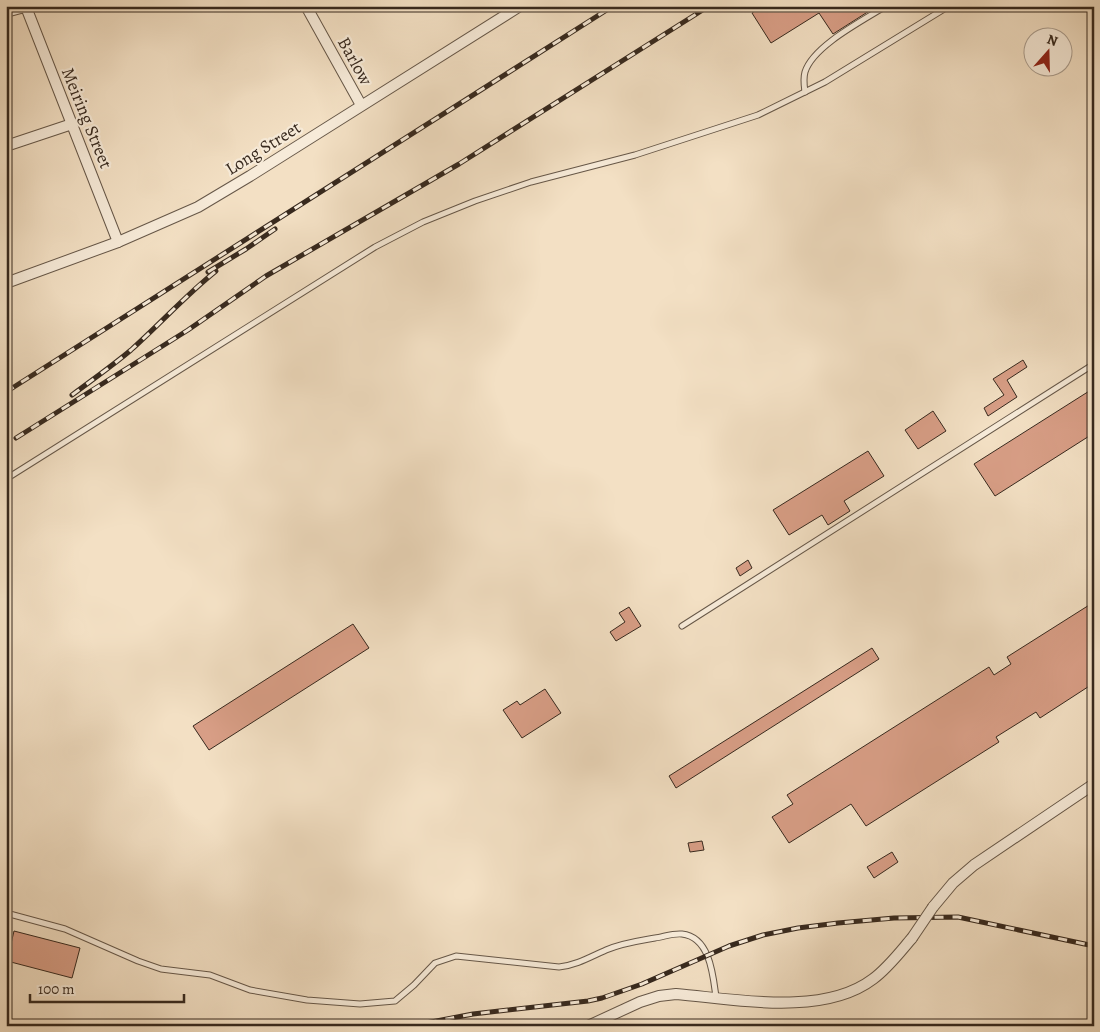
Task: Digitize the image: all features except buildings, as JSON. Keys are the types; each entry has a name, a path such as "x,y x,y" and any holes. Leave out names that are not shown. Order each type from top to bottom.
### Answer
{"street":[{"name":"Barlow","path":"306,6 361,106"},
{"name":"Long Street","path":"6,283 118,242 198,207 520,6"},
{"path":"6,12 27,7"},
{"name":"Meiring Street","path":"27,7 118,242"},
{"path":"6,146 72,124"},
{"path":"588,1026 659,996 676,994 794,1003 818,1001 848,994 873,980 892,962 953,883 974,865 1094,784"}],"lane":[{"path":"805,92 804,73 816,54 826,44 886,6"},
{"path":"6,479 367,252 423,222 475,201 531,182 635,154 758,115 825,82 949,6"},
{"path":"682,626 1094,364"},
{"path":"6,913 65,929 161,969 210,975 250,990 307,1000 360,1004 395,1001 414,985 435,962 456,956 559,967 570,966 618,945 682,934 699,942 707,955 713,973 716,997"}],"railway":[{"path":"6,392 613,6"},
{"path":"16,438 188,330 266,276 459,164 709,6"},
{"path":"208,272 275,229"},
{"path":"72,395 131,350 216,271"},
{"path":"410,1026 473,1014 602,998 642,984 729,946 763,935 838,923 894,918 958,917 1094,946"}]}
